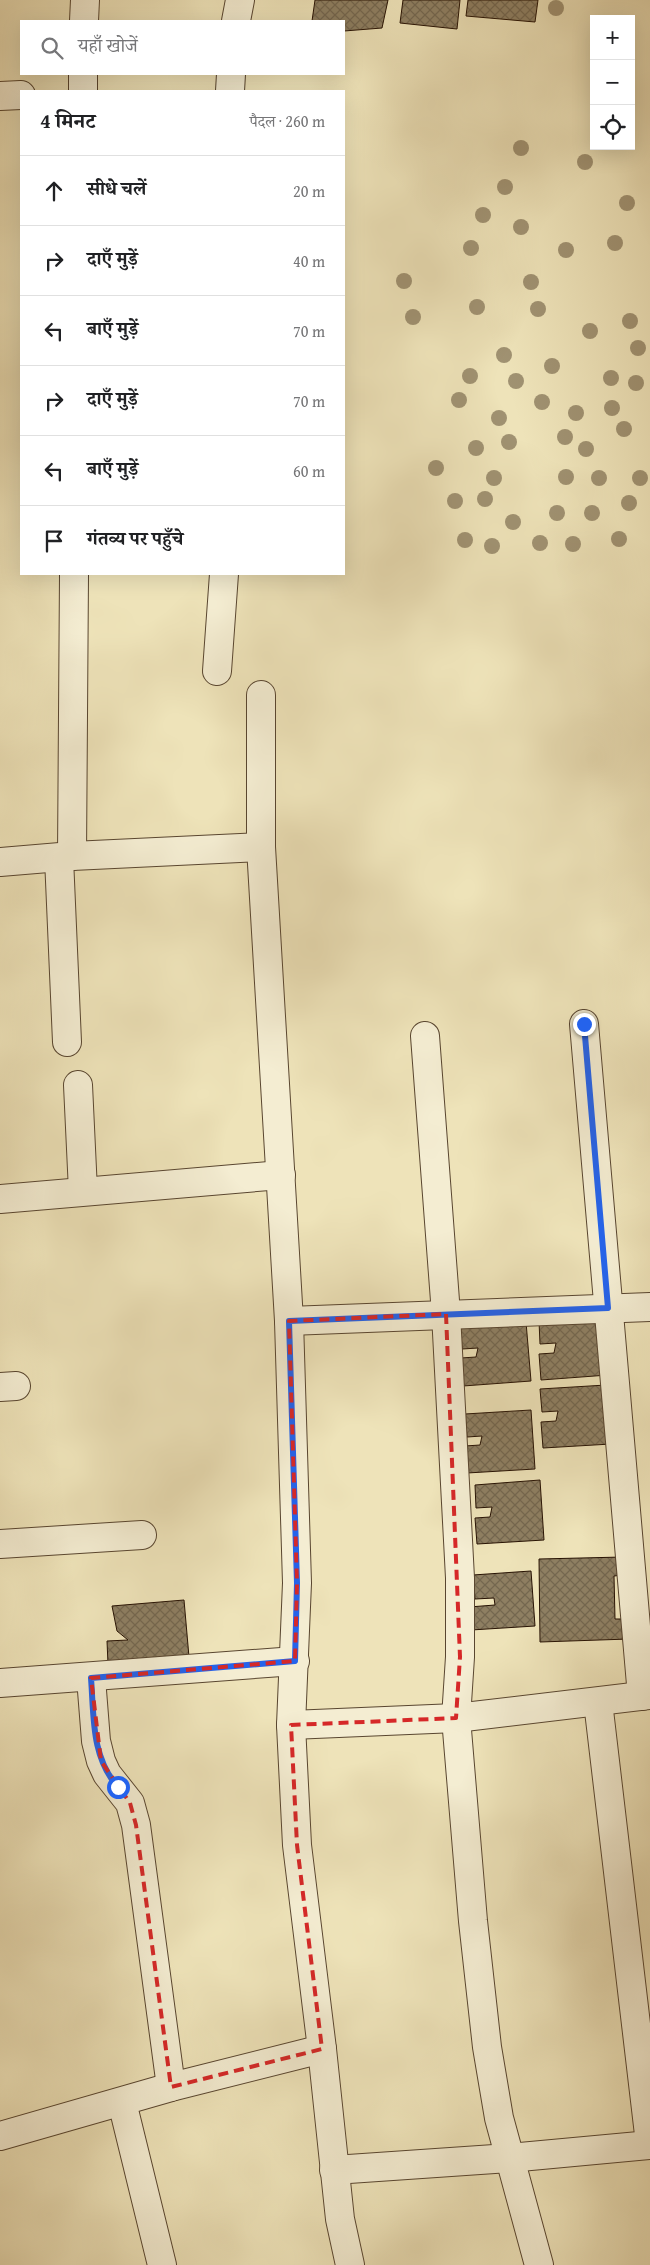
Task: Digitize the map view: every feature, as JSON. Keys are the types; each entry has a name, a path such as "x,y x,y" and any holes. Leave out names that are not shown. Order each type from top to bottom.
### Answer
{"street":[{"path":"84,20 85,0"},
{"path":"236,20 240,0"},
{"path":"83,75 83,90"},
{"path":"230,90 232,75"},
{"path":"0,96 20,95"},
{"path":"67,1042 65,857 74,575"},
{"path":"217,671 224,575"},
{"path":"261,695 261,847 289,1321 297,1583 291,1725 297,1845 322,2049 340,2219 350,2265"},
{"path":"0,862 261,847"},
{"path":"291,1725 456,1718 646,1696 608,1308 584,1024"},
{"path":"425,1036 446,1314 460,1578 460,1657 456,1718 473,1921 487,2047 499,2118 539,2265"},
{"path":"78,1085 83,1191"},
{"path":"0,1199 281,1175"},
{"path":"289,1321 650,1307"},
{"path":"0,1544 142,1535"},
{"path":"0,1683 91,1678 295,1661"},
{"path":"91,1678 96,1741 101,1761 107,1774 130,1803 136,1826 171,2087"},
{"path":"334,2170 509,2158 650,2144 598,1702"},
{"path":"0,2136 171,2087 322,2049"},
{"path":"122,2102 162,2265"}],"highlighted area":[{"path":"446,1314 460,1657 456,1718 291,1725 297,1845 322,2049 171,2087 136,1825 130,1803 101,1761 91,1678 295,1661 297,1583 289,1321"}],"building":[{"path":"315,0 388,0 382,28 345,31 345,20 312,20"},
{"path":"403,0 460,0 457,29 400,23"},
{"path":"468,0 538,0 535,22 466,16"},
{"path":"605,1316 608,1375 541,1380 539,1354 554,1353 556,1343 540,1344 539,1321"},
{"path":"526,1322 531,1381 463,1386 461,1358 476,1357 478,1348 462,1349 460,1326"},
{"path":"606,1385 611,1444 543,1448 541,1422 556,1421 558,1411 542,1412 540,1389"},
{"path":"531,1410 535,1469 467,1473 465,1446 480,1445 482,1436 467,1437 465,1414"},
{"path":"540,1480 544,1540 477,1544 475,1518 490,1517 492,1507 476,1508 475,1485"},
{"path":"623,1557 623,1575 614,1576 615,1619 628,1619 629,1639 540,1642 539,1559"},
{"path":"531,1571 535,1626 471,1630 469,1607 495,1605 494,1598 475,1599 473,1575"},
{"path":"184,1600 189,1657 108,1664 107,1641 128,1640 117,1631 112,1606"}],"route":[{"path":"118,1787 107,1774 101,1761 96,1741 91,1678 295,1661 297,1583 289,1321 608,1308 584,1024"}]}
